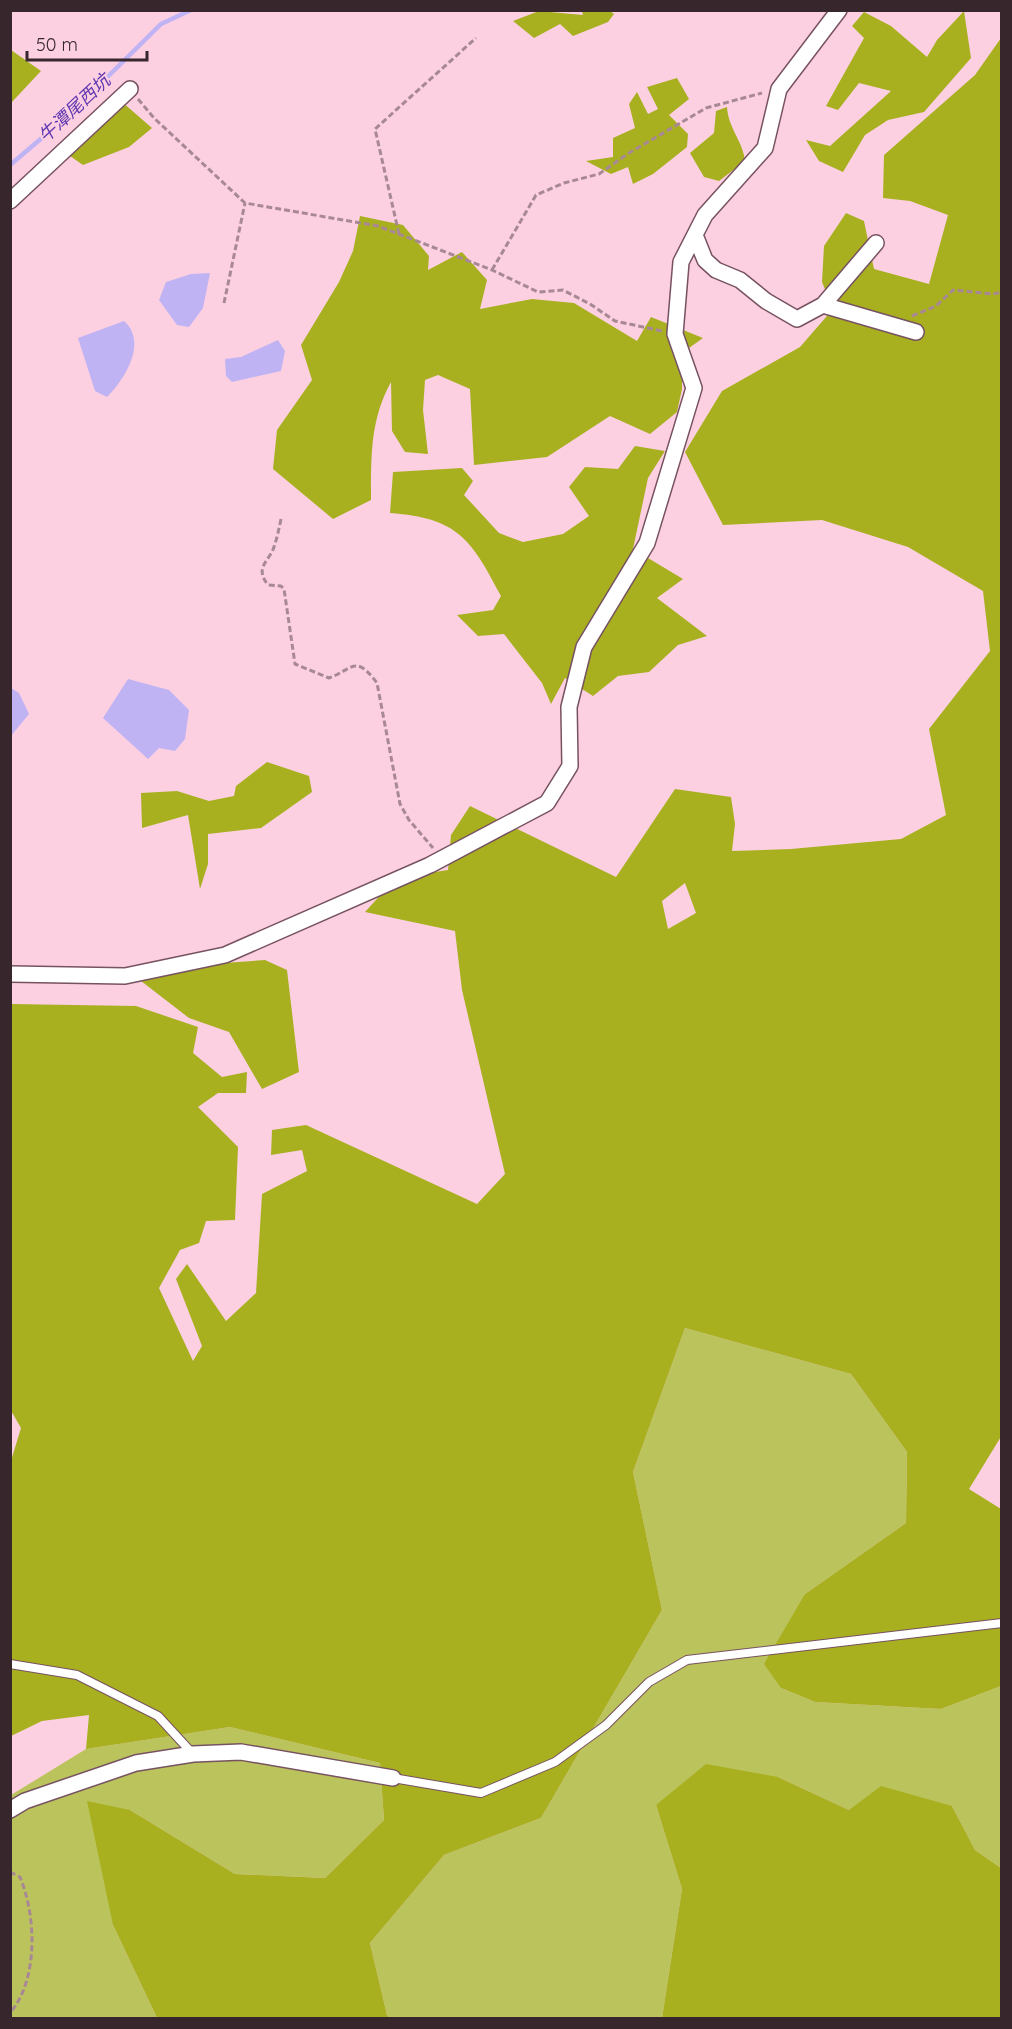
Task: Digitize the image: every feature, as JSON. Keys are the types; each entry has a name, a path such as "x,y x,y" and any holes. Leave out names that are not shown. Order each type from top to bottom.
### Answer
{"street":[{"path":"10,974 125,976 225,955 442,859 547,803 570,766 569,707 584,647 648,543 694,388 675,334 681,262 705,215 765,148 779,88 839,10"},
{"path":"10,201 129,89"},
{"path":"695,235 705,260 716,270 740,280 797,319 823,305 876,243"},
{"path":"823,305 916,332"},
{"path":"10,1810 25,1801 136,1763 193,1754 241,1752 393,1778"}],"lane":[{"path":"393,1778 481,1793 555,1762 606,1725 649,1682 687,1660 1002,1623"},
{"path":"10,1664 76,1675 158,1716 193,1754"}],"path":[{"path":"399,234 375,129 476,38"},
{"path":"492,270 536,195 564,183 600,174 628,153 706,108 779,88"},
{"path":"129,89 154,118 245,203 378,226 492,270 538,292 562,290 590,304 615,321 675,334"},
{"path":"224,303 245,203"},
{"path":"895,325 936,306 953,290 1002,292"},
{"path":"281,519 273,550 264,560 263,575 268,585 281,586 284,589 295,664 328,678 351,665 356,665 372,676 377,683 400,804 409,820 442,859"},
{"path":"10,1872 20,1877 29,1899 32,1944 26,1986 10,2013"}],"green space":[{"path":"685,1328 851,1374 907,1452 906,1523 805,1594 781,1688 815,1702 941,1709 1001,1686 1001,1868 975,1850 952,1806 849,1810 778,1777 656,1805 682,1889 662,2018 390,2018 387,2015 370,1943 444,1855 541,1818 662,1610 633,1472"},
{"path":"230,1727 380,1763 384,1820 325,1878 235,1874 130,1810 113,1925 157,2018 11,2018 11,1795 86,1749"}],"shaded area":[{"path":"539,11 583,15 582,11 610,11 614,14 608,22 573,36 560,24 534,38 513,21"},
{"path":"964,11 971,58 924,112 888,120 865,135 843,172 819,161 806,140 830,146 891,91 859,83 838,110 826,106 864,38 852,26 864,12 891,26 927,57 937,40"},
{"path":"1001,38 1002,1435 969,1489 1001,1509 1001,1686 941,1709 815,1702 781,1688 764,1664 805,1594 906,1523 907,1452 851,1374 685,1328 633,1472 662,1610 541,1818 444,1855 370,1943 387,2015 390,2018 157,2018 113,1925 87,1801 130,1810 235,1874 325,1878 384,1820 380,1763 230,1727 86,1749 89,1715 42,1721 11,1736 10,1464 21,1428 10,1409 11,1004 136,1006 198,1027 193,1053 222,1077 247,1072 246,1093 218,1093 198,1107 238,1147 235,1220 206,1221 199,1243 180,1250 159,1288 193,1361 202,1346 176,1279 187,1264 226,1321 256,1293 262,1194 307,1171 302,1150 271,1155 272,1130 306,1125 477,1204 505,1174 462,990 455,931 365,912 396,878 448,870 451,835 470,806 616,877 675,789 731,797 735,824 732,851 791,849 901,839 946,815 929,729 990,651 983,591 908,547 822,520 723,525 685,452 722,391 800,347 833,309 822,282 824,246 846,213 864,221 874,269 929,284 948,215 910,201 883,198 884,155 975,75","holes":["685,883 696,913 668,929 662,901"]},
{"path":"10,50 41,71 11,103"},
{"path":"677,78 689,99 669,115 688,134 687,147 653,174 633,184 628,167 611,174 586,161 613,157 613,138 635,128 629,104 637,92 648,114 658,109 647,87"},
{"path":"114,95 152,128 129,147 83,165 57,147"},
{"path":"727,107 745,161 719,181 704,177 690,153 714,133 716,111"},
{"path":"360,216 403,225 429,256 428,270 462,252 487,280 480,309 532,299 574,303 637,341 651,317 703,338 682,353 682,389 677,412 650,434 610,416 547,457 474,465 470,389 438,375 425,380 423,410 428,454 405,452 392,431 391,382 375,425 371,500 333,519 273,469 277,430 312,380 301,345 339,282 353,251"},
{"path":"210,273 203,308 189,327 177,325 159,300 166,282 191,274"},
{"path":"124,321 131,330 134,350 127,371 107,397 95,391 78,338"},
{"path":"278,340 285,351 281,371 232,382 226,376 225,359 241,357"},
{"path":"635,446 665,451 648,478 633,549 683,579 657,598 707,636 678,645 649,672 618,676 593,696 565,678 551,704 542,683 504,634 478,636 457,615 493,610 501,596 481,560 460,535 432,520 390,513 393,472 462,468 473,481 464,495 499,533 523,542 563,534 589,516 569,487 585,467 618,469"},
{"path":"128,679 169,690 189,710 185,739 175,751 159,748 148,759 103,718"},
{"path":"11,688 19,693 29,714 11,736"},
{"path":"267,762 309,776 312,792 261,828 208,834 208,864 200,889 188,815 142,828 141,793 177,791 209,801 234,796 236,786"},
{"path":"265,960 287,970 299,1072 262,1089 229,1032 189,1018 141,981 196,965"},
{"path":"706,1764 778,1777 849,1810 881,1786 952,1806 975,1850 1001,1868 1001,2018 662,2018 682,1889 656,1805"}],"waterway":[{"name":"牛潭尾西坑","path":"10,165 69,115 161,24 191,10"}]}
